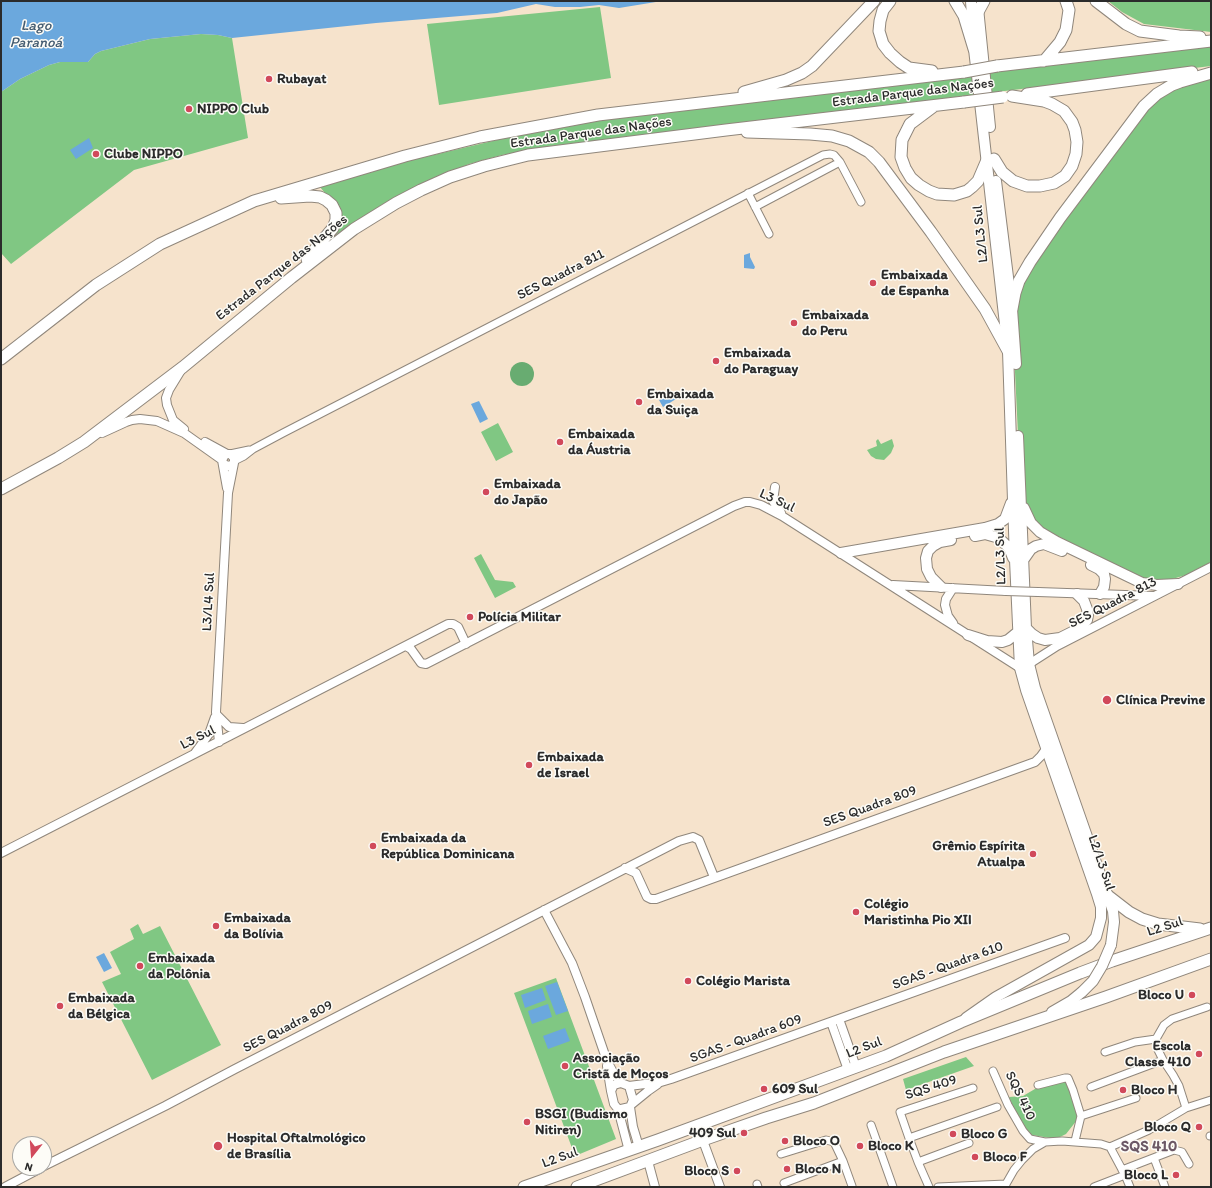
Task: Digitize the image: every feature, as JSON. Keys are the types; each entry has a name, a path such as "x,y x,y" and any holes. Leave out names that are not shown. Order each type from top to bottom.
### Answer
{"main road":[{"path":"703,102 768,86 802,73 823,56 874,1"},
{"path":"890,1 883,10 879,31 883,44 890,53 909,68 961,72"},
{"path":"955,1 964,16 974,49"},
{"name":"L2/L3 Sul","path":"960,1022 996,997 1079,952 1089,945 1096,937 1100,927 1101,918 1101,907 1097,894 1026,690 1019,560 1015,349 1012,309 974,49 971,1"},
{"path":"978,7 984,1"},
{"path":"1044,61 1060,42 1066,30 1069,10 1066,1"},
{"path":"1096,1 1126,24 1140,31 1179,36 1211,36"},
{"name":"L2/L3 Sul","path":"978,7 1008,351 1017,496"},
{"name":"Estrada Parque das Nações","path":"1,359 96,285 133,260 176,236 254,201 405,156 522,128 598,115 1211,41"},
{"name":"Estrada Parque das Nações","path":"1,489 84,442 183,366 354,229 396,203 450,177 484,166 528,155 1007,97 1211,70"},
{"path":"1012,309 1019,281 1030,262 1060,218 1144,106 1157,94 1168,87 1211,73"},
{"path":"935,105 910,124 902,140 901,157 911,178 918,185 937,194 954,195 967,191 978,181 991,160 1013,181 1027,186 1047,185 1059,180 1069,171 1075,158 1077,142 1072,122 1064,111 1052,104 1044,101 1007,97"},
{"path":"726,130 751,133 832,136 849,141 869,152 879,162 985,309 1008,351"},
{"path":"254,201 310,196 320,197 332,205 336,213 336,220 333,228 291,278"},
{"path":"841,553 985,528 998,524 1005,519 1017,496"},
{"path":"1017,496 1031,523 1040,532 1056,542 1142,583 1157,585 1178,584"},
{"path":"941,587 931,577 927,569 926,558 928,551 940,542 986,534 993,535 1003,541 1019,560 1031,549 1044,544 1099,569 1104,574 1105,579 1104,587 1100,594"},
{"path":"968,635 987,641 1002,642 1008,640 1023,629 1038,638 1045,640 1060,638 1083,625 1087,620 1088,609 1084,601 1077,594"},
{"name":"L2/L3 Sul","path":"1025,666 1035,688 1113,911 1114,922 1111,945 1102,966 1093,980 1082,992 1058,1009 1033,1022"},
{"path":"1107,895 1128,912 1142,919 1158,924 1208,929"},
{"name":"L2 Sul","path":"524,1187 634,1149 886,1056 960,1022 1093,968 1208,929"},
{"path":"579,1186 703,1140 814,1103 944,1052 1106,997 1211,959"},
{"path":"761,1102 760,1111 766,1118"},
{"path":"593,1162 594,1171 602,1178"},
{"path":"577,1168 584,1176 579,1186"}],"street":[{"name":"SES Quadra 811","path":"228,459 244,456 253,449 823,154 830,154 840,162"},
{"path":"755,207 840,162 861,202"},
{"path":"748,193 769,234"},
{"path":"183,366 166,398 171,416 173,420 183,428 228,459"},
{"path":"84,442 126,422 140,419 149,420 166,424 228,459"},
{"name":"L3/L4 Sul","path":"215,744 228,493 228,459"},
{"path":"775,486 773,501 782,516"},
{"name":"L3 Sul","path":"410,645 421,663 426,664 734,506 744,502 750,502 761,505 782,516 968,635 1025,666"},
{"name":"SES Quadra 813","path":"1025,666 1057,646 1211,567"},
{"path":"892,585 1077,594 1155,596"},
{"path":"953,588 946,599 945,604 948,616 954,626"},
{"name":"L3 Sul","path":"1,854 410,645 448,624 453,624 458,627 466,644"},
{"path":"193,755 209,734 216,715 229,727 246,728"},
{"path":"1035,762 1042,756 1046,749"},
{"path":"1035,762 1052,766"},
{"name":"SES Quadra 809","path":"636,873 647,897 651,899 1035,762"},
{"name":"SES Quadra 809","path":"52,1162 165,1106 679,841 688,838 695,838 699,840 714,877"},
{"path":"625,868 636,873 640,860"},
{"path":"544,910 572,963 607,1061 621,1083 629,1086 633,1096 630,1118 634,1149"},
{"name":"SGAS - Quadra 610","path":"835,1021 1065,938"},
{"path":"1186,1108 1179,1086 1158,1050 1156,1039 1164,1024 1172,1019 1207,1007"},
{"path":"835,1021 852,1068"},
{"name":"SGAS - Quadra 609","path":"629,1086 661,1082 835,1021"},
{"path":"1105,1052 1135,1042 1156,1039"},
{"path":"1091,1087 1163,1060"},
{"path":"607,1061 610,1091 614,1104 618,1109 634,1149"},
{"name":"SQS 410","path":"993,1071 1008,1105 1023,1131 1030,1139 1045,1142 1075,1141 1110,1147"},
{"name":"SQS 410","path":"1038,1084 1068,1078 1081,1116"},
{"name":"SGAS - Quadra 609","path":"631,1106 661,1082"},
{"path":"610,1091 614,1085 621,1083"},
{"name":"SQS 409","path":"929,1187 918,1162 900,1112 973,1088"},
{"path":"1075,1141 1081,1116 1136,1098"},
{"path":"1130,1187 1110,1147 1149,1130 1186,1108 1211,1100"},
{"path":"618,1109 631,1106"},
{"path":"909,1138 997,1107"},
{"path":"871,1124 893,1187"},
{"path":"687,1129 699,1134 703,1140 720,1187"},
{"path":"782,1154 826,1140 834,1142 843,1161 851,1187"},
{"path":"938,1187 1007,1185 1014,1170 1022,1160 1045,1142"},
{"path":"918,1162 969,1143"},
{"path":"1094,1187 1123,1172 1174,1150 1179,1150 1189,1164"},
{"path":"1154,1158 1165,1187"},
{"path":"648,1161 656,1187"},
{"path":"784,1183 843,1161"},
{"path":"4,1187 25,1176"}],"green space":[{"path":"1108,1 1211,1 1211,32 1144,24 1122,12"},
{"path":"600,7 611,78 439,105 427,24"},
{"name":"Clube NIPPO","path":"201,34 232,38 248,138 134,170 11,264 1,253 1,92 20,79 49,65 60,62 88,62 95,54 101,51 150,39"},
{"path":"1211,46 1211,66 551,146 502,155 469,164 383,204 322,244 338,209 320,187 387,166 522,134 633,114"},
{"path":"1211,79 1211,562 1186,575 1169,580 1144,580 1041,532 1021,498 1012,309 1019,281 1144,106 1168,92 1188,83"},
{"path":"522,362 527,363 533,369 533,379 527,385 522,386 517,385 511,379 510,374 511,369 517,363"},
{"path":"498,423 513,452 496,461 481,432"},
{"path":"878,439 881,444 892,439 894,446 891,453 884,460 876,459 871,456 867,450 877,446 876,441"},
{"path":"481,554 495,580 513,582 516,587 495,598 474,558"},
{"path":"138,924 143,934 160,926 221,1045 152,1080 102,982 121,974 110,952 134,939 130,929"},
{"name":"Associação Cristã de Moços","path":"556,978 616,1139 575,1156 514,993"},
{"path":"966,1057 974,1066 906,1090 903,1079"},
{"path":"1066,1079 1079,1111 1077,1120 1066,1134 1058,1138 1032,1135 1027,1131 1016,1113 1009,1097 1023,1096 1040,1086"}],"water":[{"name":"Lago Paranoá","path":"1,1 662,1 619,8 599,5 555,7 536,4 497,13 376,23 232,38 201,34 150,39 101,51 95,54 88,62 60,62 49,65 20,79 1,92"},
{"path":"89,138 93,148 76,159 70,150"},
{"path":"750,253 750,257 755,267 754,269 744,268 744,255"},
{"path":"672,392 676,399 663,407 659,400"},
{"path":"479,401 488,419 480,423 471,404"},
{"path":"104,953 112,968 104,972 96,957"},
{"path":"557,982 568,1011 556,1015 545,986"},
{"path":"542,988 546,1000 525,1008 521,995"},
{"path":"548,1004 552,1017 532,1024 528,1011"},
{"path":"565,1028 570,1041 548,1049 543,1036"}],"place":[{"name":"Rubayat","path":"269,79"},
{"name":"NIPPO Club","path":"189,109"},
{"name":"Clube NIPPO","path":"96,154"},
{"name":"Embaixada de Espanha","path":"873,283"},
{"name":"Embaixada do Peru","path":"794,323"},
{"name":"Embaixada do Paraguay","path":"716,361"},
{"name":"Embaixada da Suiça","path":"639,402"},
{"name":"Embaixada da Áustria","path":"560,442"},
{"name":"Embaixada do Japão","path":"486,492"},
{"name":"Polícia Militar","path":"470,617"},
{"name":"Clínica Previne","path":"1107,700"},
{"name":"Embaixada de Israel","path":"529,765"},
{"name":"Embaixada da República Dominicana","path":"373,846"},
{"name":"Grêmio Espírita Atualpa","path":"1033,854"},
{"name":"Colégio Maristinha Pio XII","path":"856,912"},
{"name":"Embaixada da Bolívia","path":"216,926"},
{"name":"Embaixada da Polônia","path":"140,966"},
{"name":"Colégio Marista","path":"688,981"},
{"name":"Bloco U","path":"1192,995"},
{"name":"Embaixada da Bélgica","path":"60,1006"},
{"name":"Escola Classe 410","path":"1199,1054"},
{"name":"Associação Cristã de Moços","path":"565,1066"},
{"name":"609 Sul","path":"764,1089"},
{"name":"Bloco H","path":"1123,1090"},
{"name":"BSGI (Budismo Nitiren)","path":"527,1122"},
{"name":"Bloco Q","path":"1199,1127"},
{"name":"409 Sul","path":"744,1133"},
{"name":"Bloco G","path":"953,1134"},
{"name":"Bloco O","path":"785,1141"},
{"name":"Hospital Oftalmológico de Brasília","path":"218,1146"},
{"name":"Bloco K","path":"860,1146"},
{"name":"Bloco F","path":"975,1157"},
{"name":"Bloco N","path":"787,1169"},
{"name":"Bloco S","path":"737,1171"},
{"name":"Bloco L","path":"1176,1175"}],"district":[{"name":"SQS 410","path":"1149,1147"}]}
